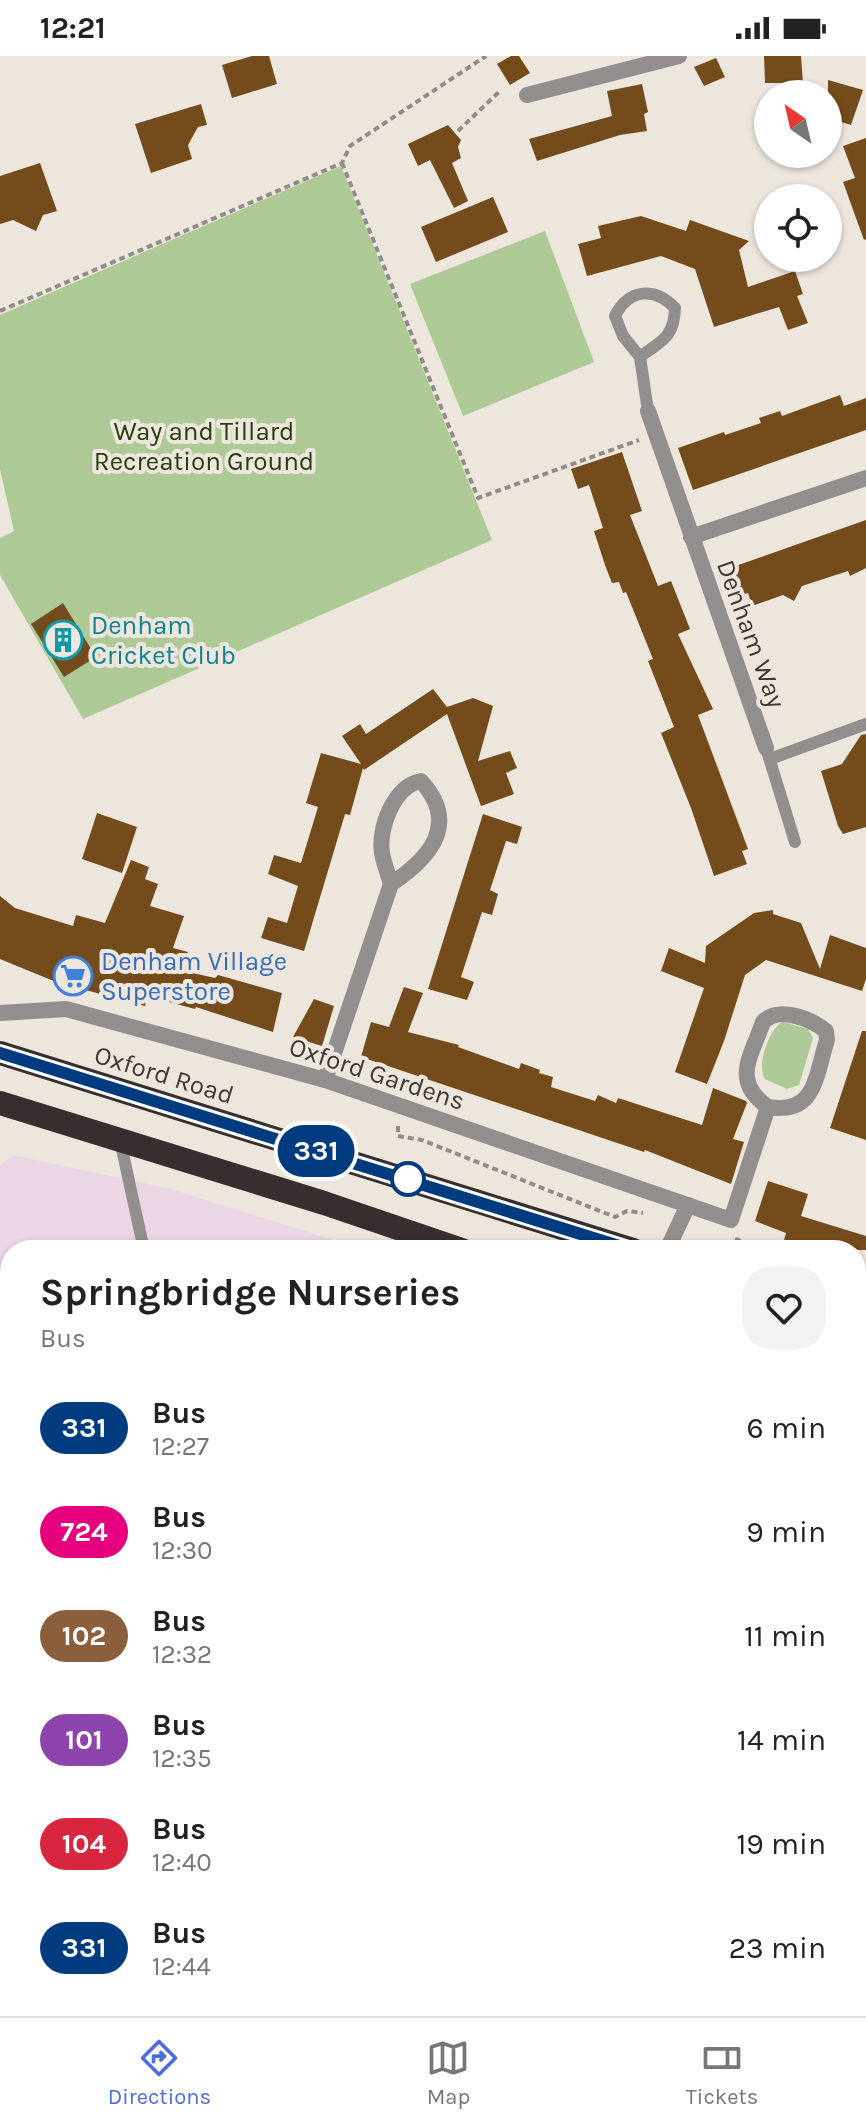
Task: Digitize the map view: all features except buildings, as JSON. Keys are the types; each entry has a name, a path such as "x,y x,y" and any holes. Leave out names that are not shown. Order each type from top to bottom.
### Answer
{"highway":[{"name":"Oxford Road","path":"0,1053 601,1240"},
{"path":"0,1103 324,1203 433,1240"}],"street":[{"path":"527,95 679,56"},
{"name":"Denham Way","path":"648,411 768,753"},
{"name":"Denham Way","path":"691,537 866,478"},
{"path":"325,1080 391,884 382,851 383,827 393,804 410,783 421,781 434,795 439,821 435,845 413,870 391,884"},
{"name":"Oxford Gardens","path":"0,1013 66,1009 325,1080 731,1220 768,1107"},
{"path":"778,1012 818,1025 826,1031 827,1040 808,1098 798,1106 784,1109 768,1107 747,1087 745,1074 763,1022 769,1015 778,1012"},
{"path":"672,1240 688,1205"}],"lane":[{"path":"640,357 667,337 675,326 675,308 663,296 650,293 633,297 621,303 615,316 623,336 640,357 648,411"},
{"path":"795,842 768,753 866,724"},
{"path":"120,1140 142,1240"}],"path":[{"path":"0,311 342,163 350,146 486,56"},
{"path":"458,131 501,90"},
{"path":"342,163 478,498 656,434"},
{"path":"400,1107 398,1136 422,1140 615,1217 627,1211 655,1215"}],"shaded area":[{"path":"13,1155 171,1189 333,1240 0,1240 0,1166"}],"green space":[{"name":"Way and Tillard Recreation Ground","path":"341,166 492,540 83,719 0,575 0,538 14,531 0,469 0,315"},
{"path":"545,231 594,362 463,416 410,284"},
{"path":"783,1022 808,1029 813,1038 799,1085 787,1089 765,1079 762,1065 769,1039"}],"bus line":[{"name":"331","path":"0,1053 603,1240"}],"place":[{"name":"Denham Cricket Club","path":"63,640"},
{"name":"Denham Village Superstore","path":"73,976"}]}
